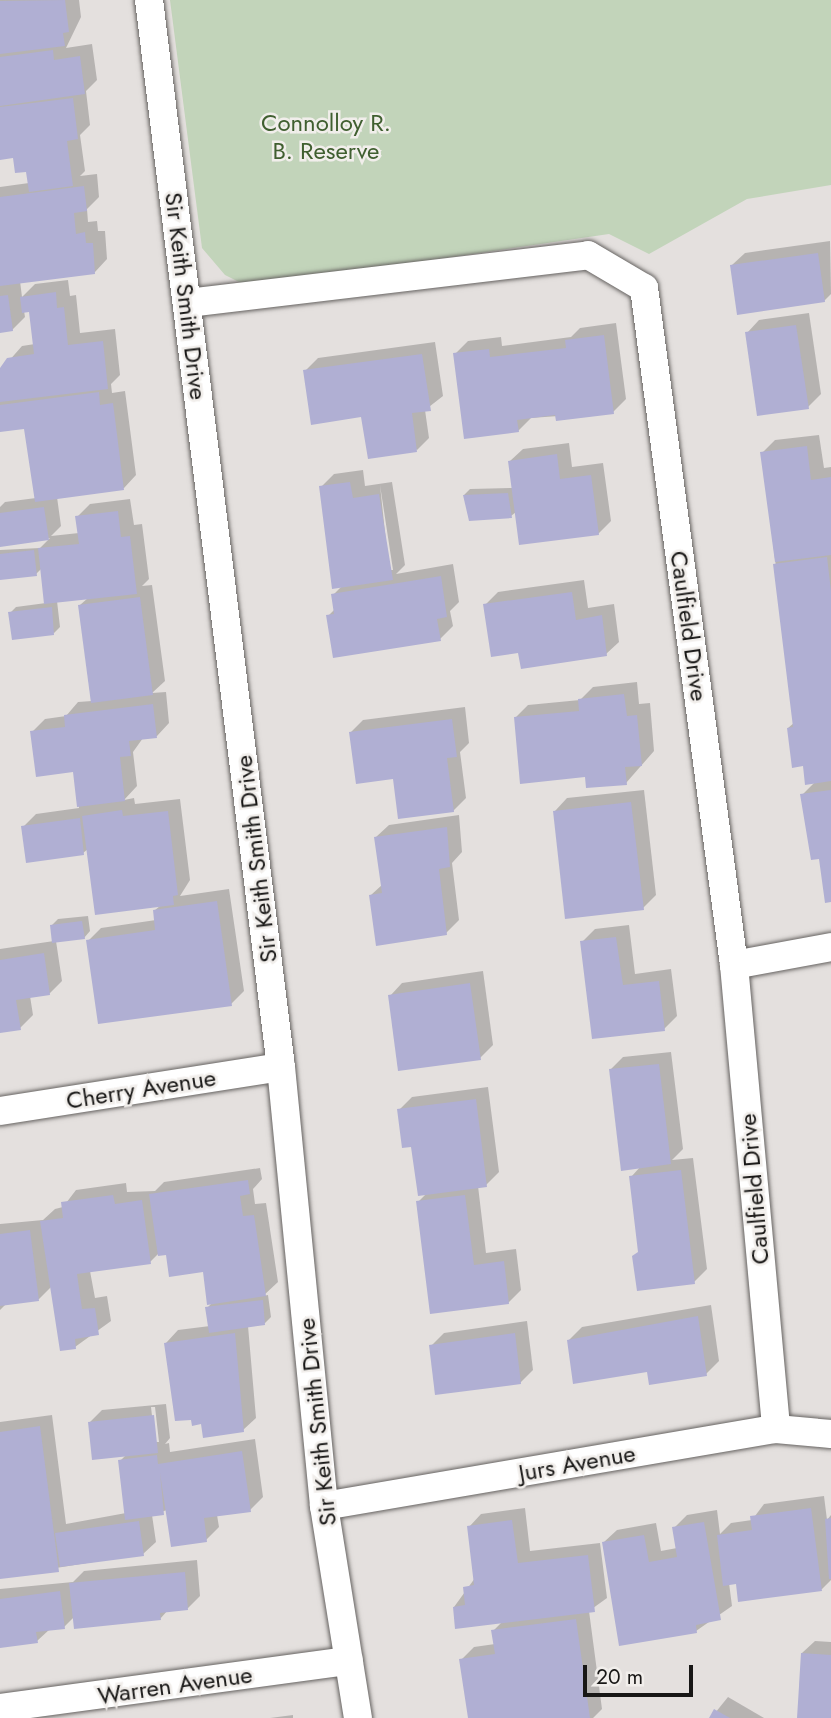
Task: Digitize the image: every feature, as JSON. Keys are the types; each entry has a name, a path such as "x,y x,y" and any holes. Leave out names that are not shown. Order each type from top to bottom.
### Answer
{"street":[{"name":"Sir Keith Smith Drive","path":"149,0 281,1067 324,1506 358,1718"},
{"name":"Caulfield Drive","path":"187,303 588,255 644,288 734,965 776,1429"},
{"path":"734,965 831,947"},
{"name":"Cherry Avenue","path":"0,1111 281,1067"},
{"name":"Jurs Avenue","path":"324,1506 776,1429 831,1434"},
{"name":"Warren Avenue","path":"0,1709 349,1661"}],"green space":[{"name":"Connolloy R. B. Reserve","path":"170,0 831,0 831,185 747,199 649,254 609,234 249,287 225,275 202,248"}],"building":[{"path":"65,0 69,32 63,33 65,46 0,54 0,1"},
{"path":"53,50 54,60 80,56 85,94 0,106 0,57"},
{"path":"73,98 78,139 67,141 73,186 29,192 26,172 15,173 13,158 0,160 0,107"},
{"path":"84,186 87,211 74,213 76,234 85,232 86,243 93,243 95,274 0,286 0,197"},
{"path":"818,253 825,302 737,315 730,265"},
{"path":"56,292 57,308 64,307 68,345 103,341 108,389 0,402 0,368 7,358 34,354 29,312 22,313 20,297"},
{"path":"8,295 13,331 0,333 0,296"},
{"path":"796,325 809,409 757,416 745,332"},
{"path":"604,335 614,414 556,421 555,415 517,420 519,432 464,439 453,353 489,349 490,357 566,348 565,340"},
{"path":"422,354 431,411 412,413 417,452 368,459 361,417 311,425 303,370"},
{"path":"99,392 100,405 113,403 124,490 35,502 24,429 0,432 0,405"},
{"path":"807,446 811,480 831,477 831,555 775,562 760,452"},
{"path":"557,454 560,479 591,475 599,535 519,545 508,461"},
{"path":"350,482 353,498 379,494 393,580 332,589 319,486"},
{"path":"508,493 512,518 469,521 463,495"},
{"path":"44,507 49,540 0,547 0,513"},
{"path":"118,511 121,537 130,536 137,594 44,604 38,548 79,544 75,516"},
{"path":"34,550 37,576 0,580 0,554"},
{"path":"827,557 831,591 831,781 805,785 803,766 792,768 787,728 793,727 773,564"},
{"path":"441,576 447,617 437,619 441,641 333,658 326,615 334,614 331,594"},
{"path":"572,592 576,620 602,615 607,656 521,669 518,653 491,657 483,604"},
{"path":"140,597 153,695 91,703 78,605"},
{"path":"52,607 54,635 12,640 8,612"},
{"path":"624,694 627,716 637,715 642,766 625,767 627,785 586,788 585,777 520,784 514,717 579,711 578,699"},
{"path":"153,704 157,738 129,741 131,756 120,757 125,801 77,807 73,772 36,777 30,731 65,727 64,715"},
{"path":"452,719 457,757 447,758 454,812 398,819 393,779 356,784 349,732"},
{"path":"831,790 831,902 825,903 819,859 811,860 800,794"},
{"path":"631,802 644,910 565,919 553,811"},
{"path":"122,810 123,816 168,811 178,895 173,896 174,905 95,915 82,816"},
{"path":"80,818 84,855 26,863 21,826"},
{"path":"447,827 450,867 439,869 447,935 376,946 369,895 382,893 374,837"},
{"path":"217,901 232,1006 98,1024 86,940 155,930 153,910"},
{"path":"82,921 85,939 52,943 50,925"},
{"path":"616,937 623,985 659,981 665,1031 592,1039 580,941"},
{"path":"44,953 50,995 16,1000 21,1030 0,1033 0,960"},
{"path":"470,983 481,1060 398,1071 388,995"},
{"path":"659,1064 671,1164 621,1171 609,1069"},
{"path":"476,1099 487,1187 418,1196 411,1147 402,1148 397,1109"},
{"path":"681,1170 695,1284 637,1291 632,1256 638,1252 629,1176"},
{"path":"248,1180 250,1194 240,1196 243,1216 254,1215 266,1296 207,1305 203,1272 169,1277 166,1255 158,1256 149,1194"},
{"path":"113,1195 115,1204 142,1200 151,1264 77,1274 82,1309 95,1308 99,1335 75,1339 76,1349 60,1351 40,1221 63,1218 61,1202"},
{"path":"465,1195 474,1265 504,1261 509,1304 430,1314 416,1201"},
{"path":"30,1230 39,1301 0,1306 0,1234"},
{"path":"263,1300 265,1325 209,1333 205,1307"},
{"path":"698,1316 707,1376 649,1385 647,1372 573,1384 567,1340"},
{"path":"235,1333 244,1432 203,1438 201,1424 192,1426 191,1420 175,1421 164,1343"},
{"path":"515,1333 521,1384 435,1395 429,1345"},
{"path":"154,1415 158,1453 92,1460 88,1422"},
{"path":"40,1426 59,1572 0,1579 0,1432"},
{"path":"242,1451 251,1512 204,1518 207,1542 171,1547 160,1473 164,1515 125,1520 118,1460 157,1455 158,1464"},
{"path":"811,1508 822,1591 738,1602 736,1584 723,1586 717,1535 752,1530 750,1516"},
{"path":"831,1518 831,1579 829,1579 825,1519"},
{"path":"512,1520 518,1563 588,1555 595,1612 455,1629 453,1607 465,1605 463,1587 474,1585 467,1526"},
{"path":"139,1521 144,1556 60,1567 55,1533"},
{"path":"704,1522 721,1620 696,1625 697,1633 619,1646 602,1542 644,1535 649,1562 677,1557 672,1527"},
{"path":"185,1572 188,1610 160,1613 161,1620 74,1629 69,1583"},
{"path":"60,1591 65,1629 36,1632 38,1643 0,1648 0,1599"},
{"path":"576,1619 590,1718 468,1718 459,1659 495,1654 491,1630"},
{"path":"801,1653 831,1655 831,1718 797,1718"},
{"path":"714,1709 730,1718 709,1718"}]}
